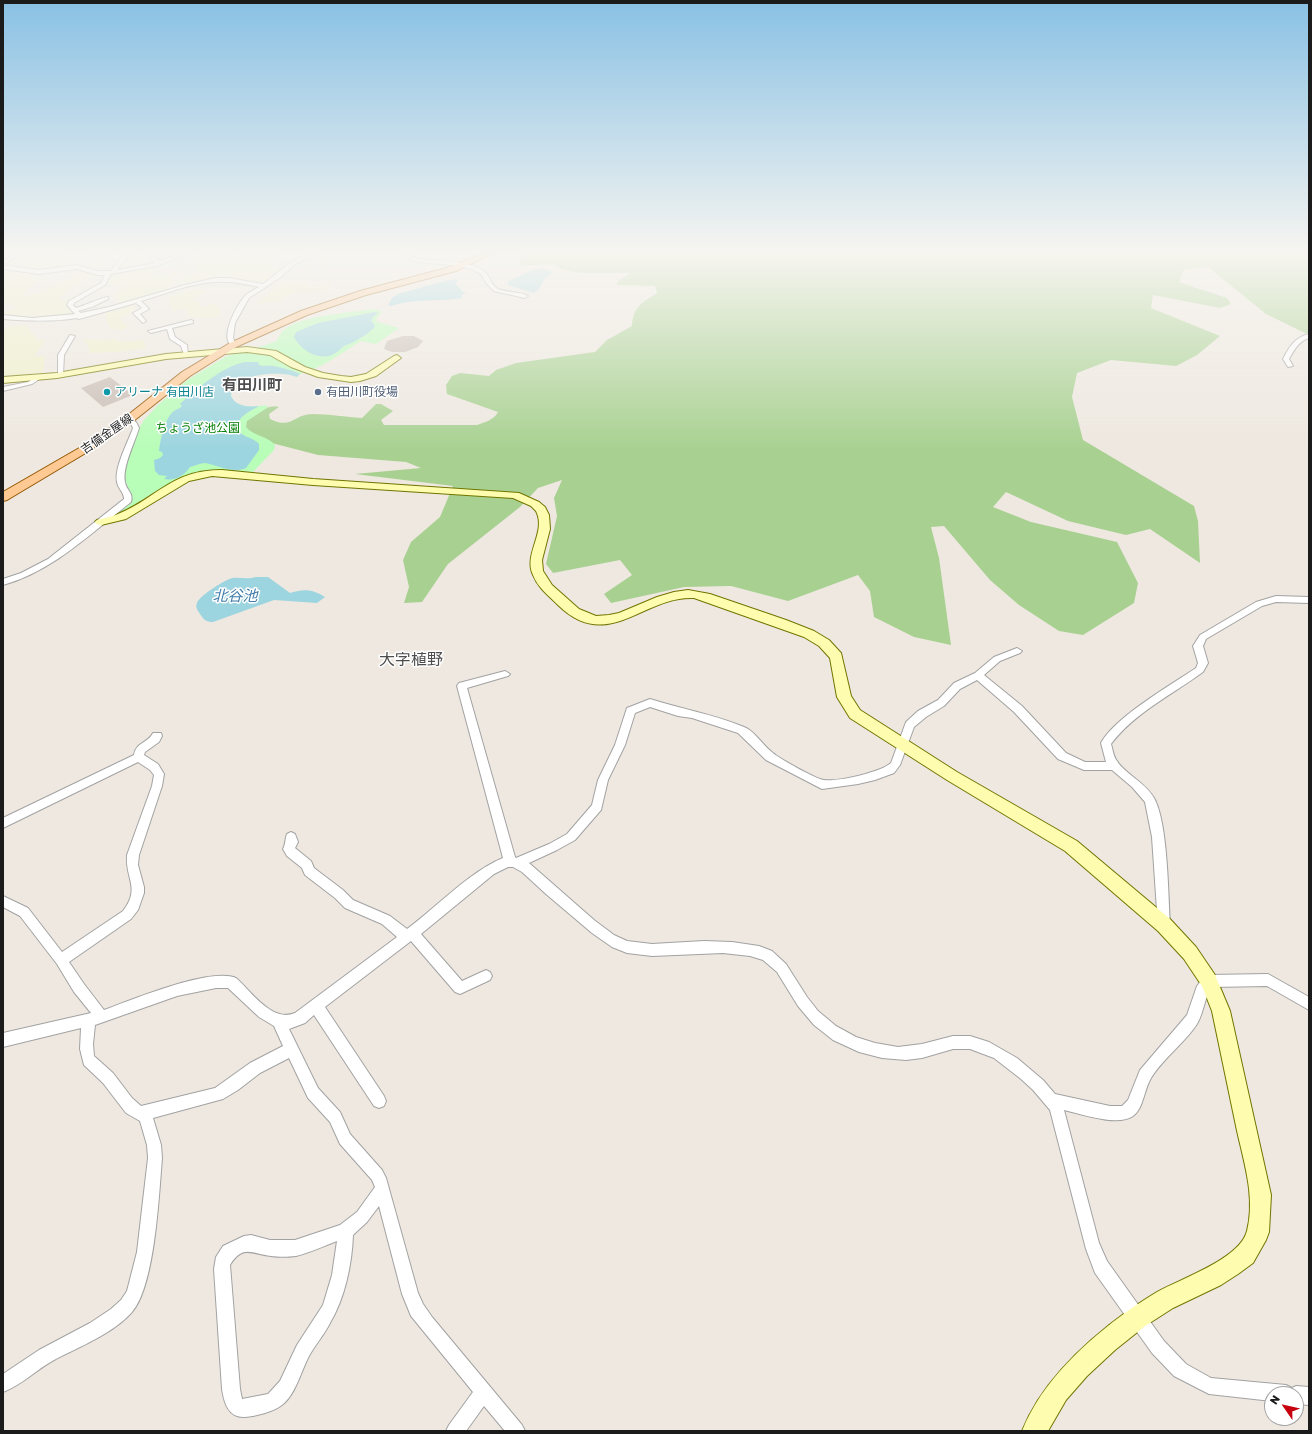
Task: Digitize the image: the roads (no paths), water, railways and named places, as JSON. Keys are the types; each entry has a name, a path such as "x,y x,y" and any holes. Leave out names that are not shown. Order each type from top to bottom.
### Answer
{"main road":[{"name":"吉備金屋線","path":"3,496 85,450 127,421 180,378 221,352 294,317"}],"street":[{"path":"3,317 38,320 79,317"},
{"path":"139,317 149,329 170,327 191,322"},
{"path":"233,345 230,338 232,323 236,317"},
{"path":"180,318 170,321 170,327 172,338 184,345 186,353"},
{"path":"60,375 61,355 72,336"},
{"path":"1290,366 1286,359 1291,350 1300,339 1309,336"},
{"path":"3,380 60,375 148,358 186,353 250,350 268,352 280,356 303,369 326,376 341,379 362,378 370,376 397,358"},
{"path":"3,389 30,382 38,378"},
{"path":"3,582 24,575 51,560 101,522 129,497 121,483 121,471 136,428 134,423 127,421"},
{"path":"101,522 114,521 176,483 196,475 208,473 313,482 515,495 536,504 545,518 546,524 536,563 537,573 550,591 573,612 588,618 614,620 623,618 671,597 694,595 803,631 824,643 836,656 844,697 856,714 902,745 1012,813 1071,846 1164,925 1190,953 1209,981 1221,1011 1261,1195 1258,1232 1245,1255 1230,1266 1213,1277 1165,1300 1137,1318 1107,1342 1058,1392 1034,1431"},
{"path":"1164,925 1158,838 1152,805 1149,799 1136,784 1114,766 1109,757 1106,743 1110,736 1136,715 1200,670 1203,663 1198,646 1203,637 1259,604 1276,599 1309,600"},
{"path":"3,1040 96,1018 177,990 216,982 231,982 265,1013 278,1021 286,1023 292,1022 316,1006 410,935 497,866 513,862 553,847 571,837 597,807 603,780 620,744 631,711 650,703 678,712 692,714 742,730 770,757 822,785 858,780 875,776 890,770 895,765 910,725 914,720 941,702 957,686 978,675 997,659 1017,651"},
{"path":"505,674 462,686 513,862"},
{"path":"978,675 1018,709 1062,756 1084,766 1114,766"},
{"path":"139,757 139,752 142,747 154,741 157,736"},
{"path":"3,823 139,757"},
{"path":"61,960 127,915 137,899 138,887 132,860 157,786 159,774 154,767 139,757"},
{"path":"291,837 292,842 289,849 307,865 309,871 339,894 349,904 386,920 410,935 460,988 486,976"},
{"path":"513,862 526,867 541,883 619,944 639,949 722,948 745,949 767,954 777,962 808,1010 821,1022 848,1041 884,1053 899,1054 910,1053 959,1041 971,1041 1017,1066 1049,1095 1053,1101 1058,1113 1091,1244 1101,1266 1169,1361 1180,1370 1209,1386 1264,1392"},
{"path":"3,900 24,912 61,960 79,988 96,1018 87,1050 90,1061 108,1078 124,1100 137,1113 145,1114 218,1094 233,1085 255,1068 292,1049"},
{"path":"1209,981 1268,980 1309,1004"},
{"path":"1053,1101 1110,1113 1122,1113 1128,1111 1133,1105 1145,1075 1192,1019 1202,990 1209,981"},
{"path":"316,1006 379,1101"},
{"path":"278,1021 313,1093 335,1117 345,1139 377,1175 410,1294 417,1310 426,1323 516,1431"},
{"path":"3,1384 45,1356 96,1329 117,1315 127,1306 134,1294 145,1252 155,1158 154,1145 145,1114"},
{"path":"345,1231 345,1243 333,1296 325,1316 300,1355 283,1391 278,1398 271,1402 242,1409 237,1407 233,1401 231,1389 222,1269 222,1263 225,1258 229,1252 244,1244 251,1243 270,1248 295,1248 345,1231 362,1217 382,1189"},
{"path":"454,1431 483,1392"}],"water":[{"path":"350,317 373,317 371,321 375,325 374,328 363,336 344,346 337,352 331,355 319,356 307,351 294,337 296,332 318,323"},
{"path":"245,362 259,362 258,364 260,365 287,369 300,374 297,377 280,374 258,375 239,382 233,388 231,396 233,400 243,406 259,406 242,417 237,423 236,427 238,431 259,444 259,450 246,468 241,470 230,470 203,463 190,467 179,477 164,479 167,476 159,475 155,471 154,460 163,455 162,452 159,451 160,441 168,418 174,411 182,406 180,404 210,379 228,368"},
{"name":"北谷池","path":"268,577 290,593 308,590 325,597 317,603 274,600 213,622 205,620 198,612 196,606 197,603 207,592 233,578"}],"place":[{"name":"アリーナ 有田川店","path":"107,392"},
{"name":"有田川町役場","path":"318,392"}],"district":[{"name":"有田川町","path":"252,385"},
{"name":"大字植野","path":"411,660"}],"park label":[{"name":"ちょうざ池公園","path":"198,428"}]}
